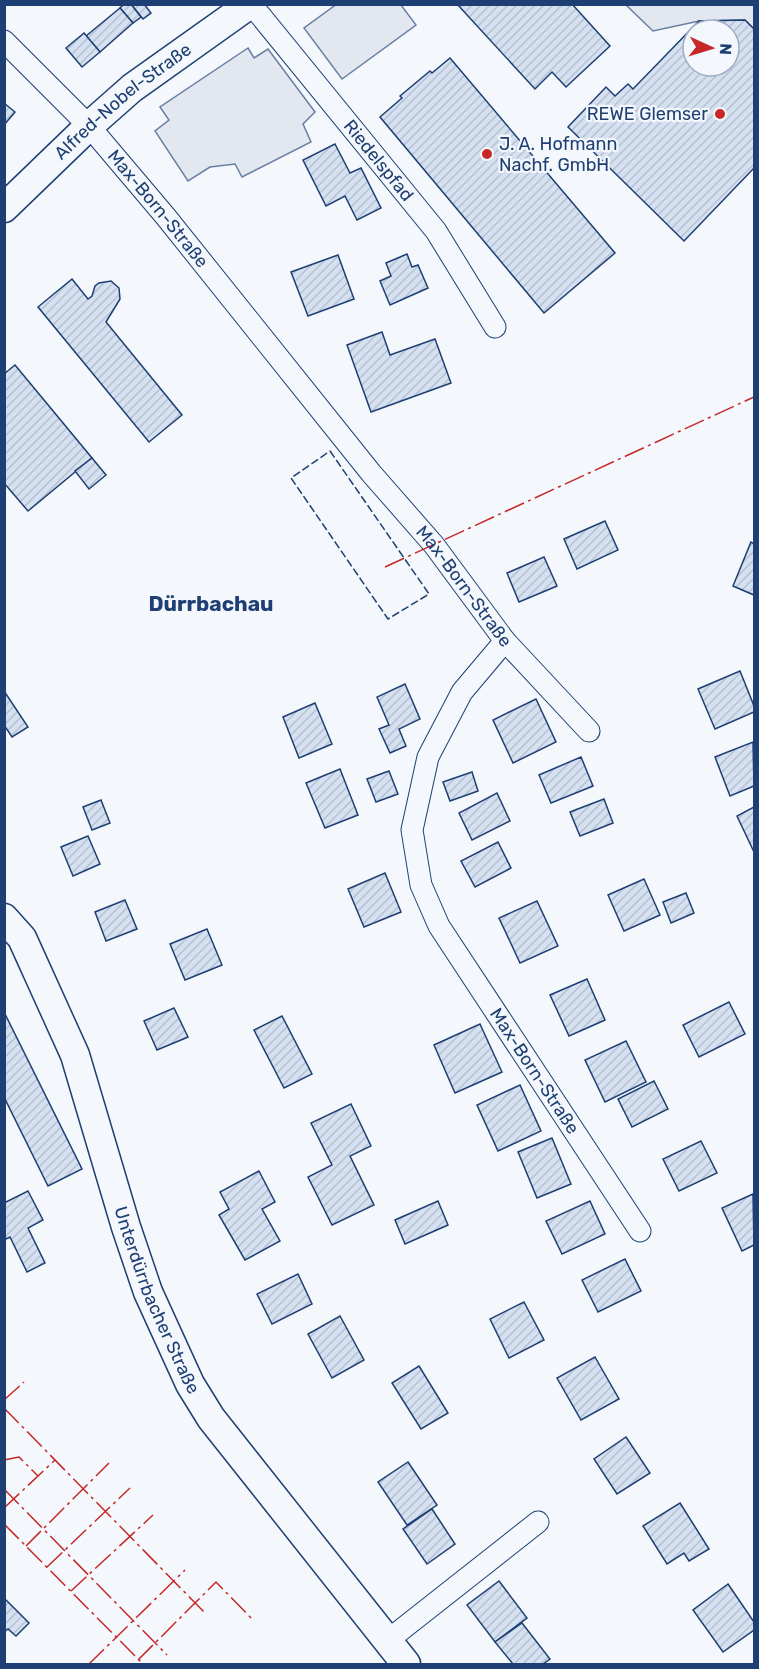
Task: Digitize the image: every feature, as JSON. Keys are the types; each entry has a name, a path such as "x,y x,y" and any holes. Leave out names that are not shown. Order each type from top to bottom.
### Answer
{"street":[{"name":"Alfred-Nobel-Straße","path":"4,208 132,88 251,4"},
{"name":"Riedelspfad","path":"251,4 436,231 495,327"},
{"name":"Max-Born-Straße","path":"4,41 89,126 166,218 371,473 434,545 505,641 462,692 428,757 412,830 421,885 440,926 640,1231"},
{"path":"505,641 589,731"},
{"name":"Unterdürrbacher Straße","path":"4,918 22,938 75,1055 144,1281 190,1384 211,1418 406,1665"},
{"path":"387,1641 538,1522"}],"shaded area":[{"path":"337,4 401,5 416,25 342,79 304,28"},
{"path":"626,5 754,5 754,29 741,18 681,18 681,25 653,31"},
{"path":"248,48 254,58 268,49 315,112 303,124 311,142 242,177 235,164 210,167 188,181 155,131 169,120 160,107"}],"building":[{"path":"124,4 131,4 141,17 133,23 120,8"},
{"path":"131,4 144,4 151,13 143,19"},
{"path":"457,4 572,4 610,46 566,87 552,72 535,89"},
{"path":"120,8 133,23 100,52 86,36"},
{"path":"741,20 745,20 754,29 754,168 684,241 568,127 606,87 615,96 628,84 633,89 681,40 681,78 741,78"},
{"path":"84,33 100,52 82,67 66,48"},
{"path":"450,58 615,253 544,313 380,117 402,98 400,96"},
{"path":"4,103 15,112 4,125"},
{"path":"335,144 350,173 361,168 381,208 357,220 345,196 326,206 303,160"},
{"path":"407,254 412,267 418,265 428,288 390,305 380,281 391,276 386,263"},
{"path":"338,255 354,299 308,316 291,272"},
{"path":"72,279 88,299 99,283 111,281 119,288 120,299 106,322 182,415 149,442 38,307"},
{"path":"382,332 390,355 435,339 451,383 371,412 347,345"},
{"path":"15,365 92,458 28,511 4,483 4,374"},
{"path":"92,458 106,475 89,489 75,471"},
{"path":"605,521 618,550 577,569 564,539"},
{"path":"751,542 754,544 754,595 733,586"},
{"path":"544,557 557,586 519,602 507,573"},
{"path":"740,671 754,706 754,712 715,729 698,689"},
{"path":"405,684 420,719 399,729 406,746 390,753 379,729 389,725 377,697"},
{"path":"4,691 28,727 12,737 4,725"},
{"path":"536,699 556,742 513,763 493,720"},
{"path":"315,703 332,744 299,758 283,717"},
{"path":"753,742 754,786 730,796 715,757"},
{"path":"581,757 593,786 551,803 539,775"},
{"path":"340,769 358,815 325,828 306,783"},
{"path":"389,771 398,794 376,802 367,779"},
{"path":"472,772 478,791 450,801 443,782"},
{"path":"497,793 510,821 472,840 459,813"},
{"path":"604,799 613,823 580,836 570,812"},
{"path":"101,800 110,823 92,830 83,807"},
{"path":"754,807 754,852 737,816"},
{"path":"88,836 100,864 73,876 61,847"},
{"path":"498,842 511,868 475,887 461,861"},
{"path":"385,873 401,912 364,927 348,889"},
{"path":"644,879 660,915 624,931 608,895"},
{"path":"686,893 694,913 671,923 663,902"},
{"path":"125,900 137,929 106,941 95,912"},
{"path":"537,901 558,946 520,963 499,918"},
{"path":"207,929 222,965 185,980 170,944"},
{"path":"587,979 605,1020 569,1036 550,995"},
{"path":"729,1002 745,1034 699,1057 683,1025"},
{"path":"174,1008 188,1037 157,1050 144,1021"},
{"path":"4,1012 82,1169 48,1186 4,1097"},
{"path":"282,1016 312,1074 284,1088 254,1030"},
{"path":"480,1024 502,1072 455,1093 434,1045"},
{"path":"626,1041 646,1082 605,1102 585,1060"},
{"path":"654,1081 668,1109 632,1127 618,1099"},
{"path":"520,1085 541,1131 498,1151 477,1105"},
{"path":"351,1104 371,1146 350,1156 374,1205 332,1225 308,1177 332,1165 311,1123"},
{"path":"552,1138 571,1184 537,1198 518,1152"},
{"path":"701,1141 717,1173 679,1191 663,1159"},
{"path":"259,1171 275,1202 262,1209 280,1241 245,1260 219,1215 229,1209 220,1192"},
{"path":"28,1191 43,1220 28,1228 45,1263 27,1272 10,1237 4,1240 4,1203"},
{"path":"753,1194 754,1245 742,1251 722,1208"},
{"path":"438,1201 448,1225 405,1244 395,1220"},
{"path":"590,1201 605,1234 562,1254 546,1221"},
{"path":"625,1259 641,1291 598,1312 582,1280"},
{"path":"298,1274 312,1304 272,1324 257,1294"},
{"path":"524,1302 544,1340 509,1358 490,1319"},
{"path":"340,1316 364,1360 332,1378 308,1334"},
{"path":"595,1357 619,1399 581,1420 557,1378"},
{"path":"419,1366 448,1413 421,1429 392,1383"},
{"path":"626,1437 650,1473 617,1494 594,1459"},
{"path":"408,1462 437,1505 407,1525 378,1482"},
{"path":"680,1503 709,1549 689,1561 684,1553 667,1564 643,1526"},
{"path":"432,1509 455,1544 427,1564 403,1529"},
{"path":"499,1581 527,1618 495,1642 467,1605"},
{"path":"728,1584 754,1622 754,1630 723,1652 693,1610"},
{"path":"5,1599 29,1623 16,1636 8,1629 4,1632"},
{"path":"522,1623 550,1659 543,1664 513,1664 495,1642"}],"fence":[{"path":"330,451 429,594 388,619 291,478 330,451"}],"power":[{"path":"385,567 754,397"},
{"path":"4,1400 24,1382"},
{"path":"4,1408 206,1614"},
{"path":"4,1460 19,1457 38,1476"},
{"path":"4,1508 55,1460"},
{"path":"26,1546 109,1463"},
{"path":"47,1567 130,1488"},
{"path":"4,1489 167,1655"},
{"path":"71,1591 153,1515"},
{"path":"4,1524 143,1664"},
{"path":"89,1664 185,1570"},
{"path":"138,1660 216,1582 254,1621"}],"place":[{"name":"REWE Glemser","path":"720,114"},
{"name":"J. A. Hofmann Nachf. GmbH","path":"487,154"}],"district":[{"name":"Dürrbachau","path":"211,603"}]}
